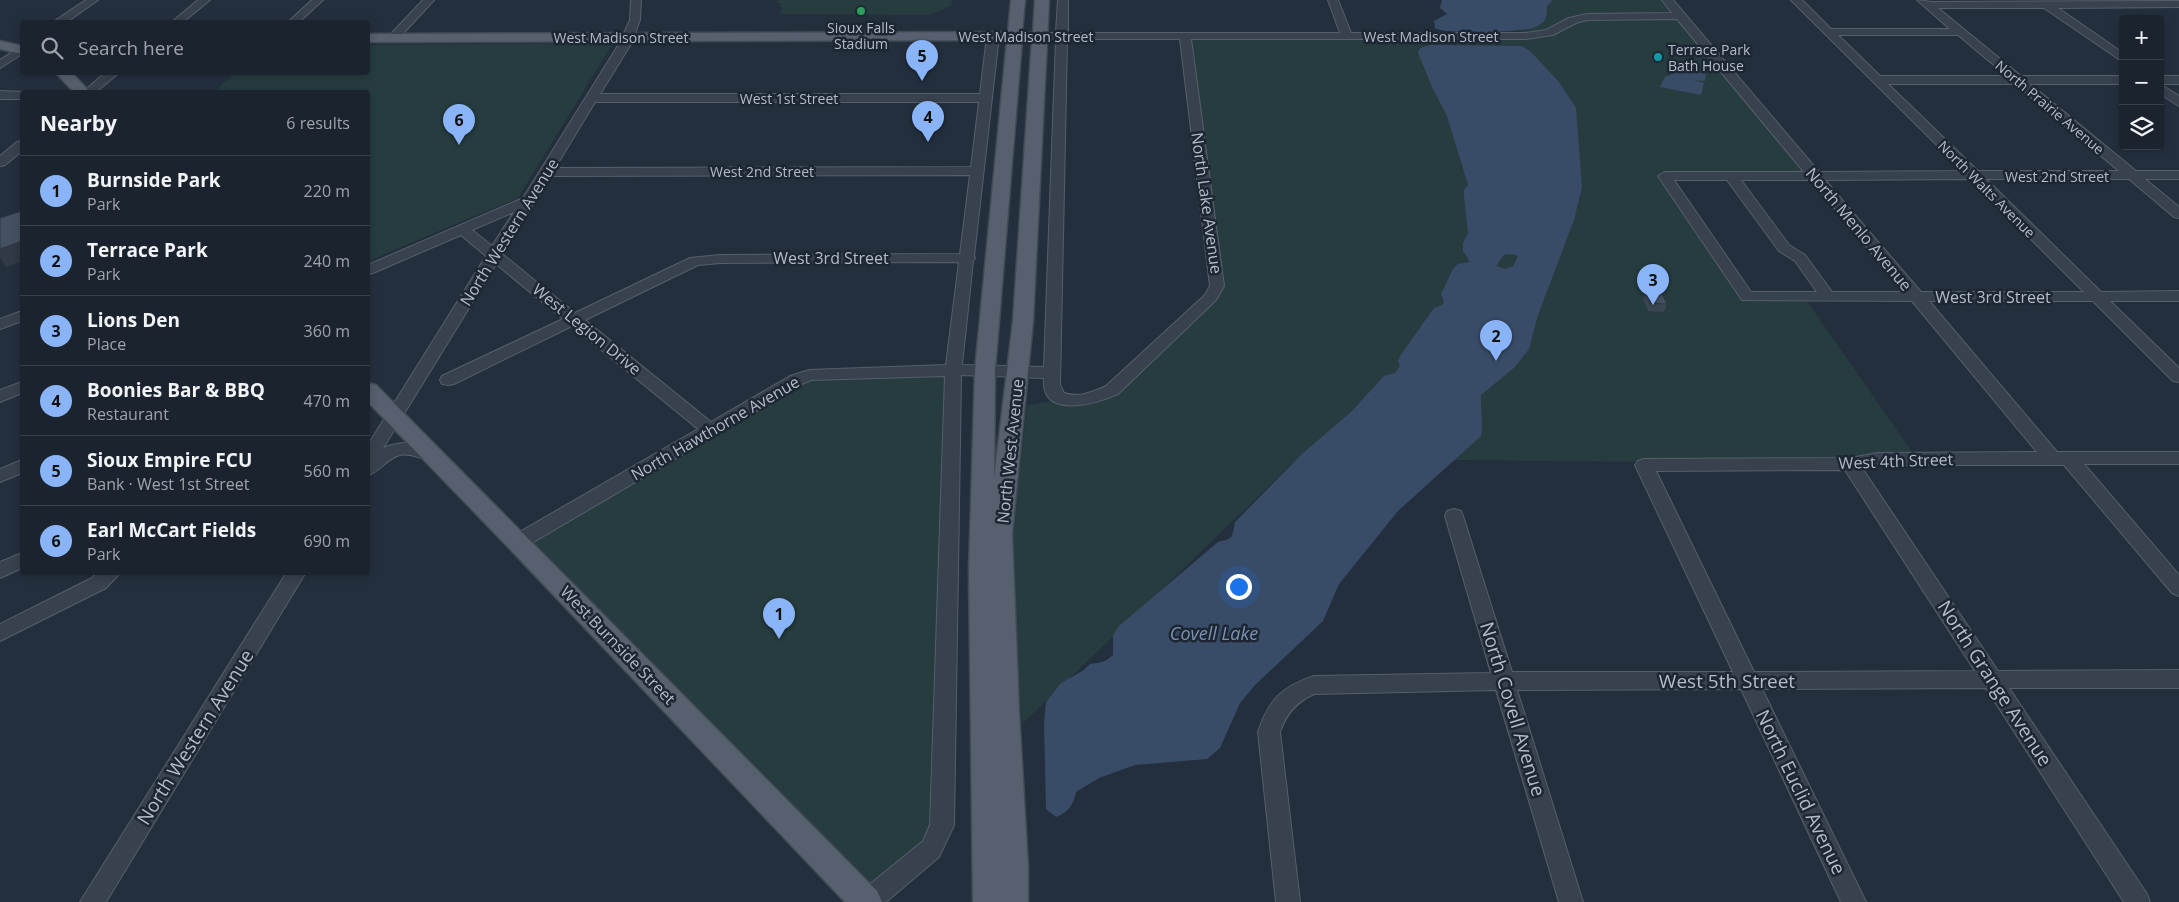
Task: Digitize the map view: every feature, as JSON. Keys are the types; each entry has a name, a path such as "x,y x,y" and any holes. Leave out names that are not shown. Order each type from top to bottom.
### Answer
{"main road":[{"path":"1018,0 1025,11 1029,29 1040,36"},
{"name":"North West Avenue","path":"989,902 981,571 984,370 1018,0"},
{"name":"North West Avenue","path":"1012,902 1014,867 1005,712 1000,550 1005,483 1019,371 1042,0"},
{"path":"1014,36 1025,43 1030,62 1038,76"},
{"name":"West Madison Street","path":"370,38 1040,36"},
{"path":"0,38 20,46"},
{"path":"0,45 20,47"},
{"path":"65,75 80,90"},
{"name":"West Burnside Street","path":"370,392 867,902"}],"street":[{"path":"63,20 93,0"},
{"path":"179,20 205,0"},
{"path":"295,20 318,0"},
{"path":"394,38 429,0"},
{"name":"North Western Avenue","path":"370,455 629,36 635,20 636,0"},
{"path":"1019,371 1052,373 1063,0"},
{"path":"1333,0 1346,35"},
{"name":"North Menlo Avenue","path":"1668,0 1916,297 2179,588"},
{"name":"North Walts Avenue","path":"1796,0 2179,377"},
{"path":"1925,2 2177,3"},
{"name":"North Prairie Avenue","path":"1925,2 2179,214"},
{"path":"2044,2 2119,56"},
{"name":"West Madison Street","path":"1040,36 1539,35 1556,31 1573,20 1587,17 1681,16"},
{"path":"1829,32 1960,32"},
{"name":"North Lake Avenue","path":"1052,373 1052,387 1054,394 1058,397 1074,400 1093,398 1112,390 1211,297 1218,286 1185,35"},
{"path":"867,902 931,849 942,825 953,370 994,36"},
{"path":"0,65 20,49"},
{"path":"92,90 110,75"},
{"path":"1878,80 2119,80"},
{"path":"2164,80 2179,80"},
{"path":"2164,91 2179,102"},
{"path":"0,95 20,95"},
{"name":"West 1st Street","path":"592,98 986,98"},
{"path":"1,161 20,147"},
{"name":"West 2nd Street","path":"546,172 978,171"},
{"name":"West 2nd Street","path":"1747,298 1665,176 2179,175"},
{"path":"1738,176 1784,248 1800,258 1828,297"},
{"path":"370,269 528,201"},
{"name":"West Legion Drive","path":"462,229 710,430"},
{"name":"West 3rd Street","path":"448,380 695,261 720,258 968,258"},
{"name":"West 3rd Street","path":"1747,298 2179,296"},
{"path":"0,324 20,317"},
{"name":"North Hawthorne Avenue","path":"518,542 808,374 953,370 1019,371"},
{"path":"0,396 20,387"},
{"path":"370,467 379,458 398,449 419,449 432,456"},
{"name":"West 4th Street","path":"1644,465 1850,464 1878,459 2179,458"},
{"name":"North Grange Avenue","path":"1850,464 2138,902"},
{"name":"North Euclid Avenue","path":"1644,465 1854,902"},
{"path":"0,476 20,467"},
{"name":"North Covell Avenue","path":"1454,516 1572,902"},
{"path":"0,571 20,561"},
{"path":"0,633 100,583 109,575"},
{"name":"North Western Avenue","path":"92,902 295,575"},
{"name":"West 5th Street","path":"1288,902 1268,739 1271,724 1282,704 1293,693 1314,685 1504,681 2179,679"}],"green space":[{"name":"Sioux Falls Stadium","path":"778,0 952,0 951,6 930,15 780,14 782,7 780,7 781,3 777,3"},
{"path":"1501,0 1667,0 1815,176 1666,176 1747,297 1804,297 1917,459 1850,464 1463,460 1295,461 1022,724 1015,619 1013,529 1027,405 1066,399 1097,397 1217,285 1185,35 1525,35 1511,20"},
{"path":"613,43 518,198 370,260 370,90 216,90 233,75 370,75 370,45"},
{"path":"953,370 942,825 867,902 518,542 796,380"}],"water":[{"path":"1442,0 1553,0 1547,6 1545,20 1533,28 1498,32 1453,32 1435,28 1434,21 1447,14 1440,8"},
{"name":"Covell Lake","path":"1431,45 1522,46 1531,52 1559,82 1576,108 1582,187 1574,220 1538,315 1529,349 1515,367 1481,395 1481,436 1398,511 1339,584 1323,621 1255,685 1240,703 1220,748 1207,759 1135,765 1099,778 1076,792 1070,808 1056,817 1046,809 1044,723 1046,702 1061,683 1084,670 1090,664 1103,662 1113,655 1113,635 1119,626 1218,542 1230,538 1233,534 1235,522 1303,453 1351,412 1384,376 1395,373 1400,366 1398,361 1400,356 1434,308 1442,305 1444,302 1441,294 1453,269 1458,264 1470,262 1463,251 1463,243 1468,233 1464,190 1468,185 1447,116 1418,53 1420,48","holes":["1504,255 1516,255 1518,257 1513,266 1505,269 1496,266"]},
{"path":"1677,72 1706,73 1705,81 1693,80 1704,83 1701,95 1660,87 1665,77"}],"building":[{"path":"20,212 20,242 0,249 0,218"},
{"path":"1646,291 1661,292 1667,304 1651,303"}],"place":[{"name":"Sioux Falls Stadium","path":"861,11"},
{"name":"Terrace Park Bath House","path":"1658,57"},
{"name":"Sioux Empire FCU","path":"922,81"},
{"name":"Boonies Bar & BBQ","path":"928,142"},
{"name":"Earl McCart Fields","path":"459,145"},
{"name":"Lions Den","path":"1653,305"},
{"name":"Terrace Park","path":"1496,361"},
{"name":"Burnside Park","path":"779,639"}]}
